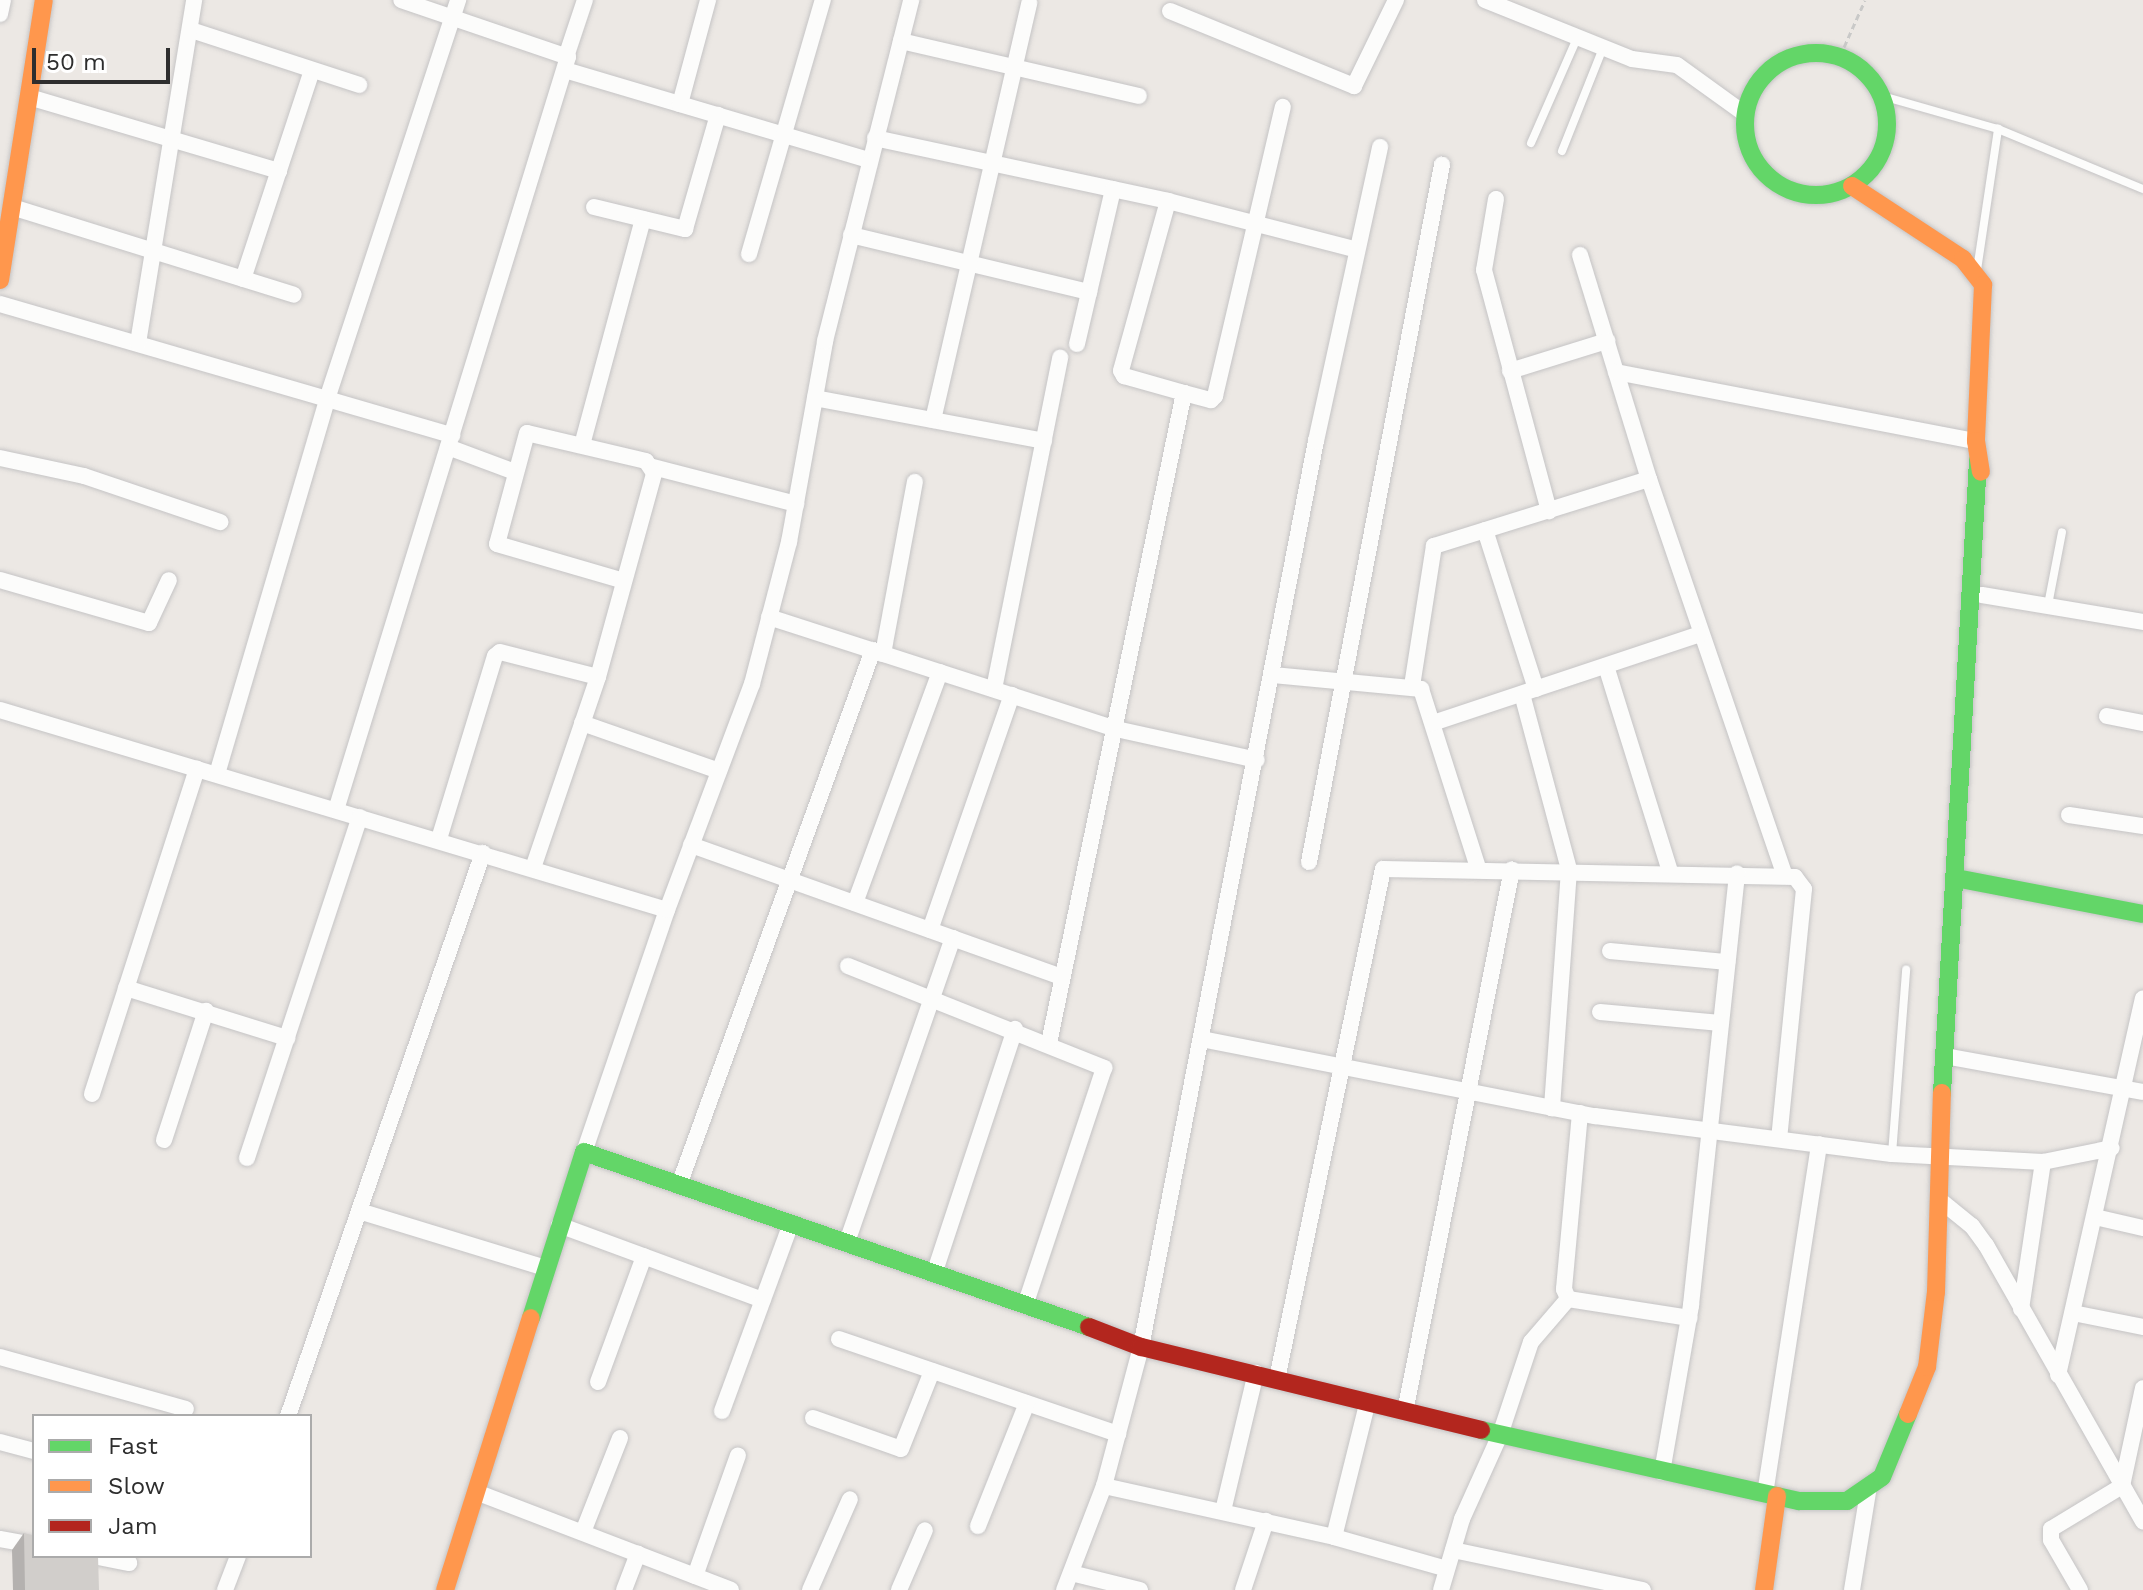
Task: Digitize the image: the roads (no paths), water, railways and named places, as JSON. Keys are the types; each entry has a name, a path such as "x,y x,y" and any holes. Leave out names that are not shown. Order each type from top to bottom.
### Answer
{"main road":[{"path":"0,280 44,0"},
{"path":"1815,52 1840,56 1872,79 1882,96 1888,121 1884,147 1872,170 1852,186 1827,195 1800,194 1776,183 1757,165 1746,141 1745,114 1752,90 1768,70 1790,57 1815,52"},
{"path":"445,1590 584,1152 1026,1302 1141,1347 1256,1373 1367,1405 1771,1495 1847,1501 1882,1477 1927,1367 1944,1157 1945,1125 1941,1111 1950,1056 1982,595 1985,494 1976,441 1983,285 1976,271 1852,186"},
{"path":"1962,879 1978,460"},
{"path":"1962,879 2143,914"},
{"path":"1764,1590 1771,1495"}],"street":[{"path":"0,14 3,0"},
{"path":"138,343 174,139 194,0"},
{"path":"401,0 680,104 869,160"},
{"path":"217,774 328,396 458,0"},
{"path":"336,810 585,0"},
{"path":"680,104 708,0"},
{"path":"749,254 823,0"},
{"path":"584,1152 667,910 752,684 796,504 815,398 851,235 911,0"},
{"path":"1170,11 1354,86 1396,0"},
{"path":"1494,2 1632,59 1677,65 1745,114"},
{"path":"933,420 1029,3"},
{"path":"191,30 359,85"},
{"path":"901,41 1139,96"},
{"path":"243,279 312,70"},
{"path":"29,97 279,171"},
{"path":"1168,201 1121,371 1124,376 1211,400 1215,396 1283,107"},
{"path":"594,207 685,229 718,115"},
{"path":"875,138 1168,201 1357,250"},
{"path":"1064,1590 1104,1486 1141,1347 1357,250 1380,147"},
{"path":"1309,862 1346,681 1442,165"},
{"path":"1077,344 1113,189"},
{"path":"1496,199 1483,261 1549,511"},
{"path":"12,207 294,295"},
{"path":"582,445 643,219"},
{"path":"851,235 1089,292"},
{"path":"1580,255 1649,479 1784,874 1804,889 1779,1139"},
{"path":"0,304 328,396 450,441 515,472"},
{"path":"1510,371 1607,341"},
{"path":"994,689 1060,358"},
{"path":"1616,372 1976,441"},
{"path":"1049,1043 1184,393"},
{"path":"815,398 1044,441"},
{"path":"624,581 497,544 527,433 582,445 796,504"},
{"path":"0,458 84,476 220,522"},
{"path":"533,868 598,677 653,467"},
{"path":"1412,686 1430,553 1438,543 1649,479"},
{"path":"679,1185 787,879 878,652 915,482"},
{"path":"1485,530 1529,692 1569,870 1552,1108"},
{"path":"0,580 149,623 169,580"},
{"path":"1982,595 2143,622"},
{"path":"769,617 1116,729 1257,760"},
{"path":"1433,723 1701,634"},
{"path":"439,839 495,656 500,652 598,677"},
{"path":"1606,666 1670,872"},
{"path":"855,903 940,672"},
{"path":"1273,675 1421,689 1478,868"},
{"path":"930,930 1012,695"},
{"path":"0,710 439,839 667,910"},
{"path":"2107,716 2143,723"},
{"path":"582,723 719,771"},
{"path":"92,1094 197,769"},
{"path":"2069,815 2143,826"},
{"path":"247,1158 360,817"},
{"path":"691,845 1062,977"},
{"path":"289,1414 483,853"},
{"path":"1277,1379 1383,869 1784,874"},
{"path":"1405,1412 1512,869"},
{"path":"1662,1472 1690,1318 1737,873"},
{"path":"847,1242 953,938"},
{"path":"1610,951 1727,962"},
{"path":"848,966 1099,1063 1105,1073 1026,1302"},
{"path":"126,988 287,1038"},
{"path":"2058,1375 2126,1088 2143,998"},
{"path":"164,1140 206,1011"},
{"path":"1600,1012 1720,1023"},
{"path":"935,1271 1015,1029"},
{"path":"1201,1039 1580,1113 1892,1154 2043,1162 2112,1148"},
{"path":"1950,1056 2143,1092"},
{"path":"1568,1299 1564,1289 1580,1113"},
{"path":"1771,1495 1819,1144"},
{"path":"2021,1309 2043,1162"},
{"path":"1941,1201 1972,1226 2143,1521"},
{"path":"359,1211 545,1268"},
{"path":"2095,1217 2143,1228"},
{"path":"722,1411 791,1223"},
{"path":"559,1225 763,1300"},
{"path":"598,1382 644,1256"},
{"path":"1568,1299 1690,1318"},
{"path":"1441,1590 1453,1550 1500,1435 1531,1342 1568,1299"},
{"path":"2073,1313 2143,1327"},
{"path":"839,1339 1118,1434"},
{"path":"0,1357 186,1409"},
{"path":"813,1418 901,1449 932,1371"},
{"path":"1223,1511 1256,1373"},
{"path":"2080,1590 2051,1540 2051,1529 2122,1486 2143,1388"},
{"path":"978,1526 1027,1403"},
{"path":"1334,1537 1367,1405"},
{"path":"583,1532 620,1438"},
{"path":"0,1442 32,1450"},
{"path":"695,1576 738,1455"},
{"path":"1104,1486 1334,1537 1447,1569"},
{"path":"1852,1590 1869,1486"},
{"path":"476,1492 731,1590"},
{"path":"810,1590 850,1499"},
{"path":"1243,1590 1266,1521"},
{"path":"899,1590 925,1530"},
{"path":"0,1539 32,1545"},
{"path":"1453,1550 1643,1590"},
{"path":"624,1590 638,1554"},
{"path":"103,1558 129,1563"},
{"path":"225,1590 237,1558"},
{"path":"1071,1573 1140,1590"}],"lane":[{"path":"1531,143 1577,37"},
{"path":"1562,151 1604,47"},
{"path":"1882,96 1998,129 2143,189"},
{"path":"1976,271 1998,129"},
{"path":"2048,605 2062,532"},
{"path":"1892,1154 1906,970"}]}
